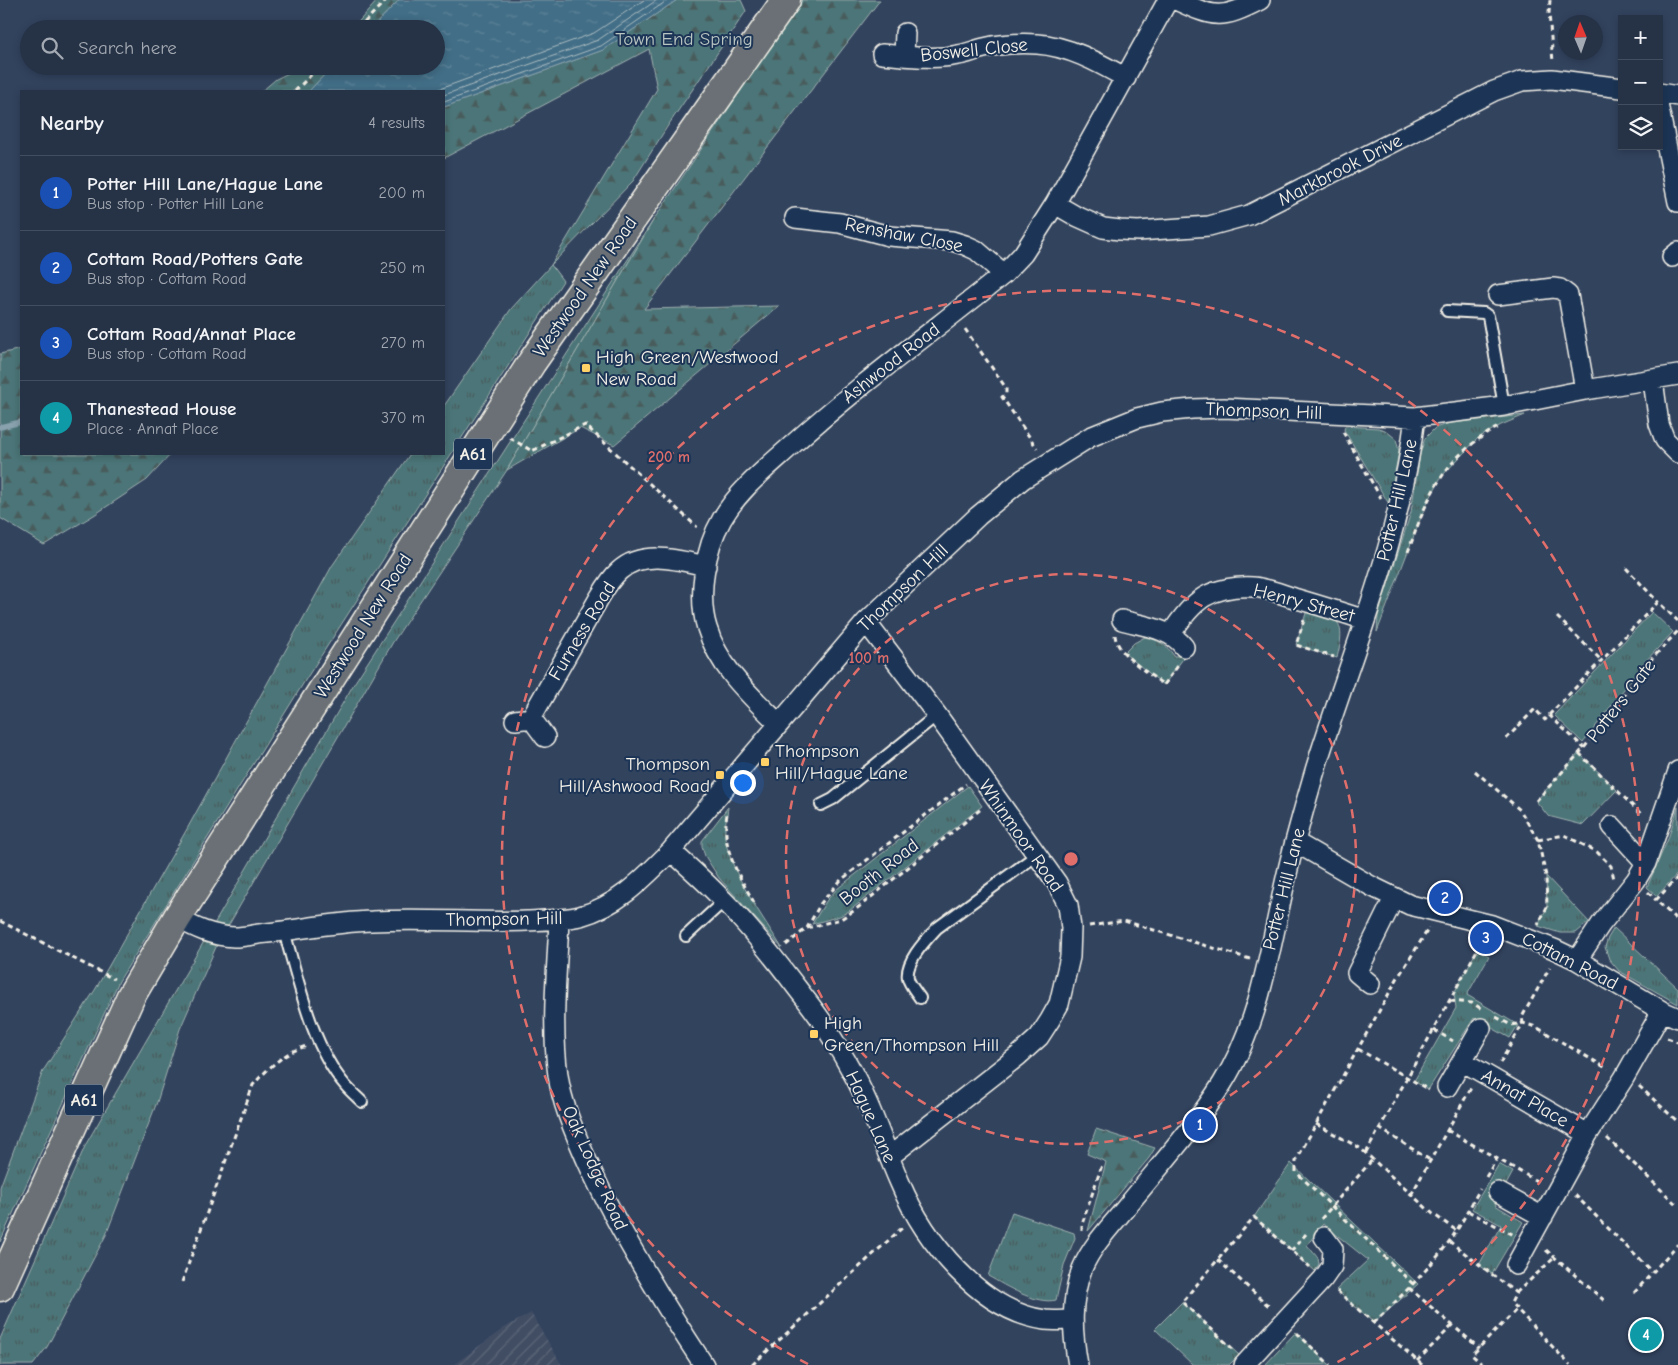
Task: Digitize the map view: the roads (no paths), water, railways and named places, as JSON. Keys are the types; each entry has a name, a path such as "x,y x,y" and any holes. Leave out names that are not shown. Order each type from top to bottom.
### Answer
{"highway":[{"name":"Westwood New Road","path":"0,1287 42,1190 135,989 177,918 532,362 786,0"}],"street":[{"name":"Ashwood Road","path":"779,724 745,690 726,667 715,649 707,627 703,603 703,583 712,541 722,519 756,478 834,408 955,314 1004,274 1023,254 1056,204 1168,0"},
{"path":"1176,0 1201,12 1216,15 1230,14 1260,0"},
{"name":"Boswell Close","path":"904,56 905,33"},
{"name":"Boswell Close","path":"882,54 933,58 1011,44 1038,44 1065,50 1096,61 1126,78"},
{"name":"Markbrook Drive","path":"1056,204 1074,215 1103,228 1120,230 1138,231 1209,226 1229,222 1249,216 1494,91 1522,81 1552,79 1618,87"},
{"path":"1663,94 1678,96"},
{"path":"1663,129 1678,202"},
{"name":"Renshaw Close","path":"795,218 840,223 889,236 958,243 976,250 1004,274"},
{"path":"1498,295 1553,288 1564,291 1568,295 1585,390"},
{"name":"Thompson Hill","path":"177,918 214,935 235,937 326,924 370,921 503,922 559,920 597,910 619,898 643,879 671,851 866,622 978,516 1023,479 1047,463 1114,426 1162,412 1224,408 1415,417 1504,406 1585,390 1678,375"},
{"path":"1653,380 1659,424 1665,440 1678,453"},
{"name":"Potter Hill Lane","path":"1078,1365 1072,1320 1078,1283 1084,1266 1096,1246 1206,1108 1223,1083 1248,1033 1295,842 1324,740 1396,522 1406,479 1415,417"},
{"name":"Furness Road","path":"545,737 523,719 610,581 620,570 630,563 654,558 706,566"},
{"name":"Henry Street","path":"1122,620 1178,641 1181,619 1205,597 1236,587 1255,587 1365,620"},
{"name":"Whinmoor Road","path":"866,622 937,715 978,775 1057,882 1068,905 1072,928 1070,957 1059,1004 1039,1037 1018,1056 889,1156"},
{"path":"1577,960 1601,924 1636,880 1646,863 1678,771"},
{"path":"1612,826 1646,863"},
{"name":"Cottam Road","path":"1295,842 1371,886 1410,905 1490,925 1558,951 1577,960 1670,1015"},
{"name":"Hague Lane","path":"671,851 724,900 772,956 819,1018 842,1054 867,1101 900,1184 916,1216 934,1244 959,1271 996,1301 1021,1314 1046,1320 1072,1320"},
{"path":"1370,984 1357,973 1394,898"},
{"name":"Oak Lodge Road","path":"559,920 555,1006 556,1047 558,1076 564,1102 573,1128 615,1218 652,1283 704,1365"},
{"name":"Annat Place","path":"1516,1266 1591,1130 1625,1076 1670,1015"},
{"name":"Annat Place","path":"1445,1095 1462,1061 1488,1019"},
{"name":"Annat Place","path":"1462,1061 1591,1130"},
{"path":"1498,1192 1543,1217"},
{"path":"1245,1363 1323,1279 1332,1266 1333,1249 1318,1229"}],"lane":[{"path":"1447,311 1484,313 1488,316 1504,406"},
{"path":"821,805 832,799 937,715"},
{"path":"920,998 908,979 908,969 925,942 937,928 1038,854"},
{"path":"686,936 724,900"},
{"path":"284,931 310,1020 320,1042 345,1086 362,1102"}],"water":[{"path":"399,0 677,0 603,50 445,107 445,90 310,90 324,75 445,75 445,20 380,20"}],"waterway":[{"path":"0,427 20,422"}],"place":[{"name":"High Green/Westwood New Road","path":"586,368"},
{"name":"Thompson Hill/Hague Lane","path":"765,762"},
{"name":"Thompson Hill/Ashwood Road","path":"720,775"},
{"name":"Cottam Road/Potters Gate","path":"1445,898"},
{"name":"Cottam Road/Annat Place","path":"1486,938"},
{"name":"High Green/Thompson Hill","path":"814,1034"},
{"name":"Potter Hill Lane/Hague Lane","path":"1200,1125"},
{"name":"Thanestead House","path":"1646,1335"}],"park label":[{"name":"Town End Spring","path":"684,39"}]}
